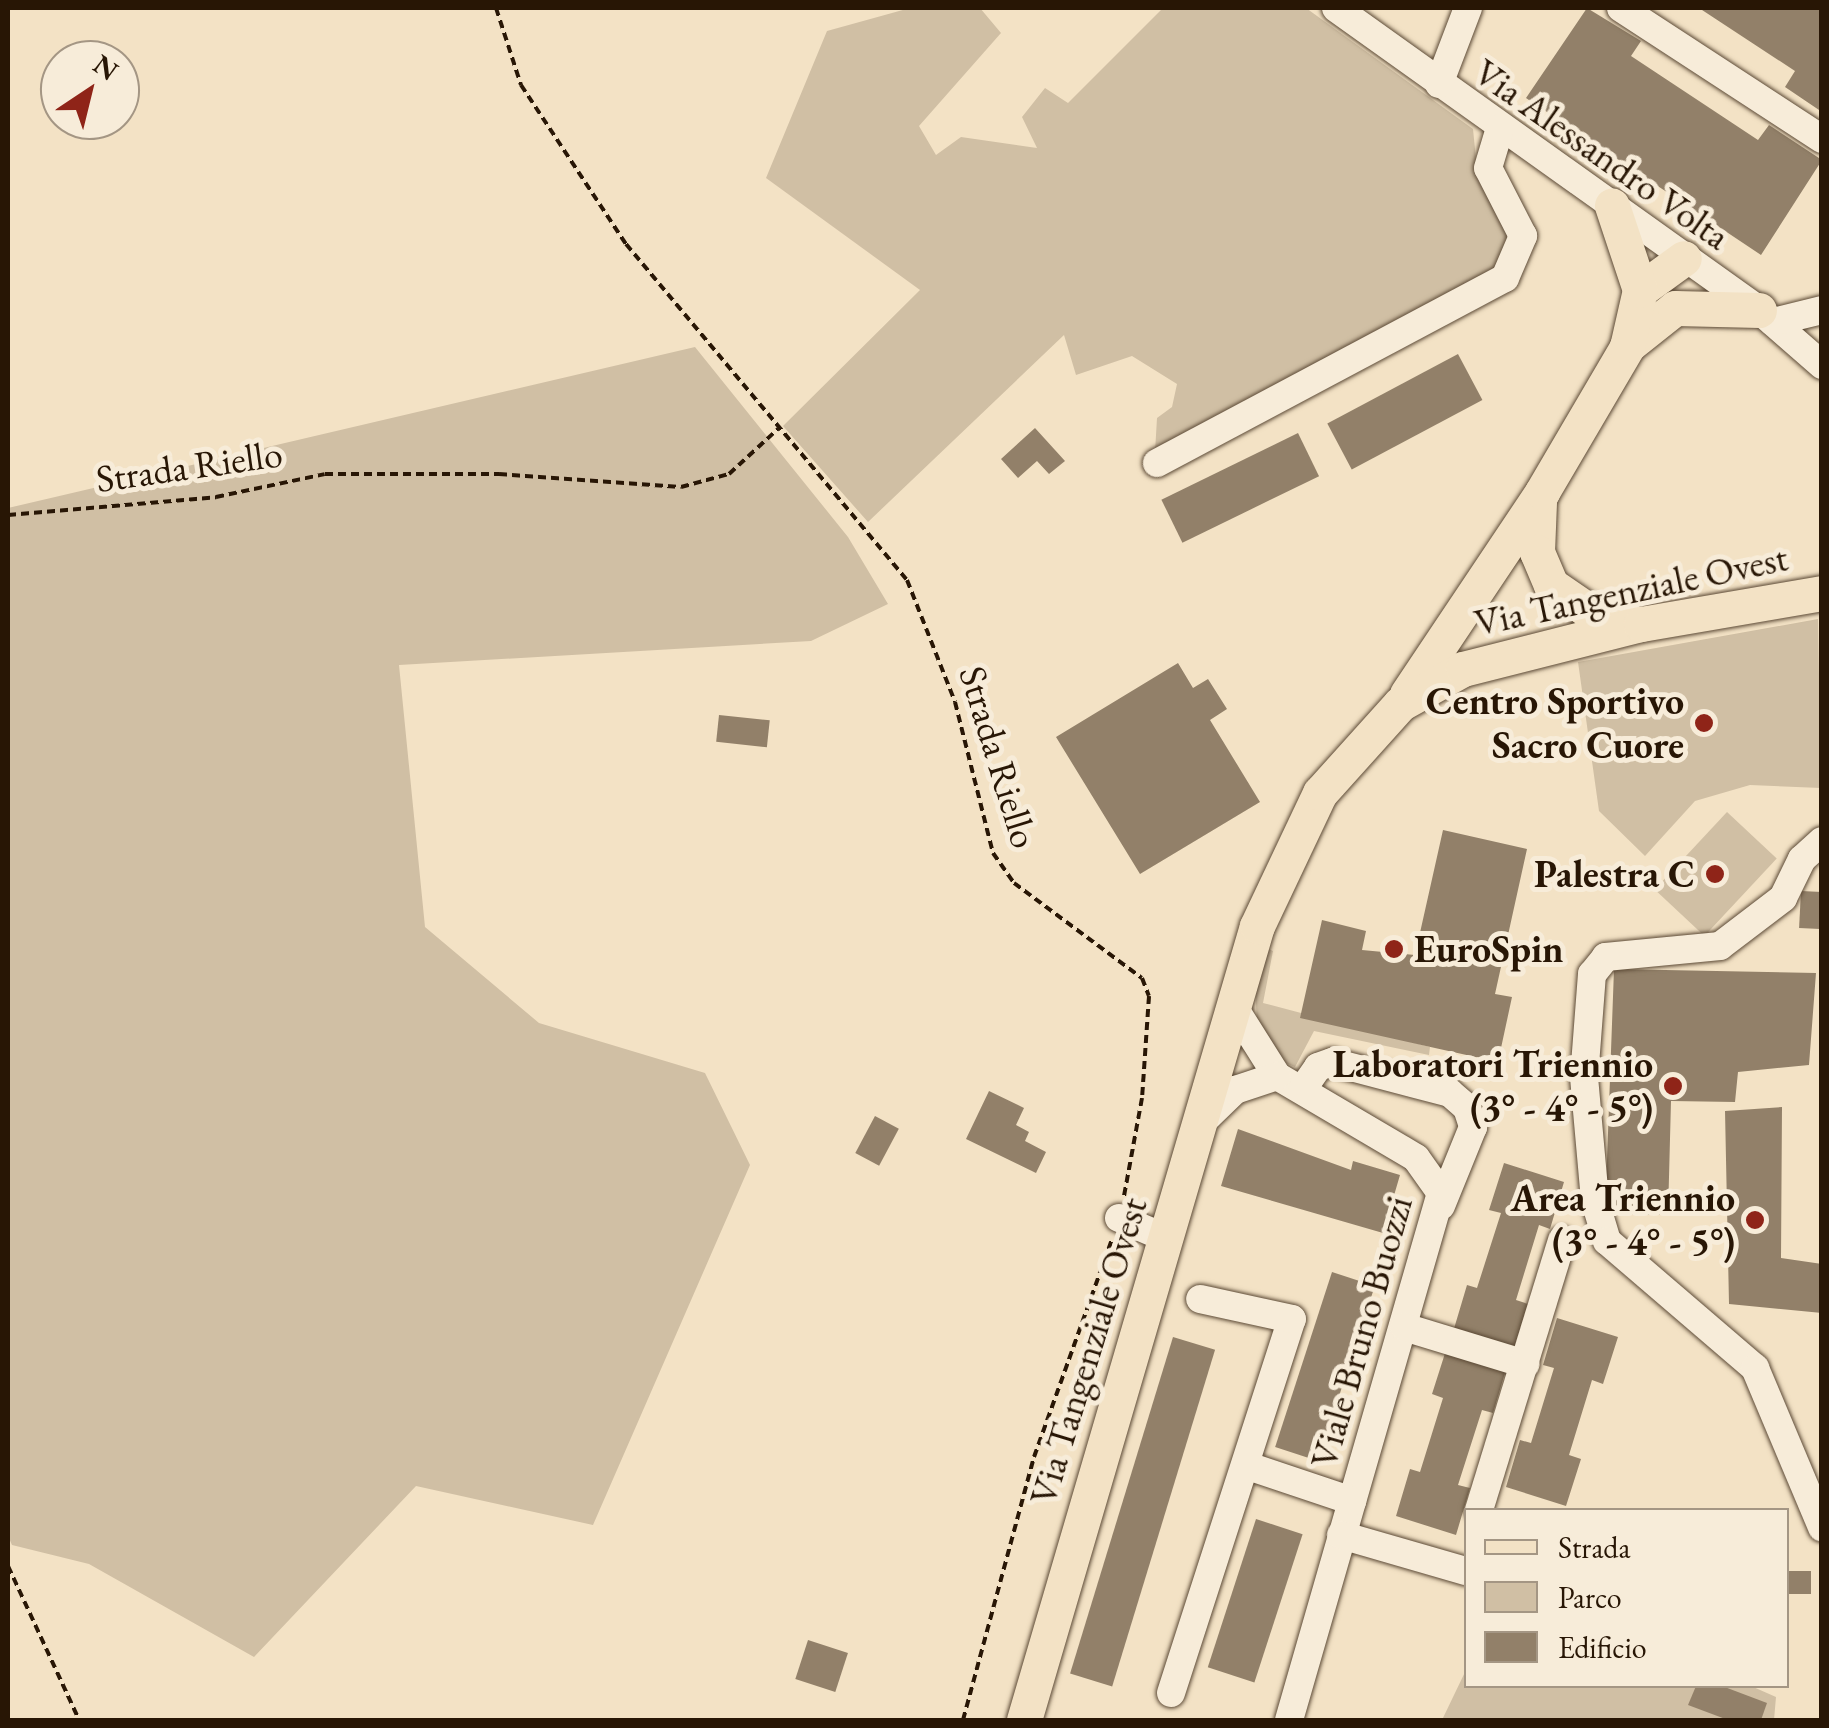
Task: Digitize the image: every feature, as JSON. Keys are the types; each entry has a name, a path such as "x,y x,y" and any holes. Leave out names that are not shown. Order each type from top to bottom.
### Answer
{"main road":[{"path":"1400,704 1542,492 1626,347 1640,290 1612,206"},
{"path":"1640,290 1684,258"},
{"path":"1626,347 1675,308 1684,258"},
{"path":"1675,308 1766,316"},
{"path":"1542,492 1536,538 1551,584 1586,609 1642,624"},
{"name":"Via Tangenziale Ovest","path":"1024,1720 1270,888 1302,821 1338,768 1400,704 1463,669 1642,624 1822,593"}],"street":[{"name":"Via Alessandro Volta","path":"1336,8 1766,316 1814,358"},
{"path":"1440,84 1468,8"},
{"path":"1620,8 1822,139"},
{"path":"1157,464 1505,278 1523,236 1488,168 1500,128"},
{"path":"1766,316 1817,313 1814,358"},
{"path":"1822,841 1802,858 1783,898 1720,946 1606,956 1592,974 1584,1077 1595,1202 1607,1242 1755,1368 1822,1526"},
{"path":"1233,1006 1289,1083"},
{"path":"1200,1124 1236,1090 1289,1083 1332,1062 1458,1100 1473,1127 1442,1206"},
{"name":"Viale Bruno Buozzi","path":"1289,1083 1424,1164 1442,1206 1289,1720"},
{"path":"1119,1218 1168,1239"},
{"path":"1480,1508 1562,1240"},
{"path":"1171,1693 1248,1466 1292,1320 1200,1299"},
{"path":"1404,1327 1525,1364"},
{"path":"1248,1466 1352,1501"},
{"path":"1341,1535 1464,1566"}],"path":[{"name":"Strada Riello","path":"496,8 521,85 626,244 907,580 955,702 993,853 1014,884 1142,978 1150,996 1142,1098 1119,1218 1034,1458 962,1720"},
{"name":"Strada Riello","path":"8,516 216,498 325,474 500,474 681,487 729,474 778,429"},
{"path":"8,1566 79,1720"}],"green space":[{"path":"910,8 980,8 1001,33 919,126 936,155 961,137 1037,148 1022,117 1045,88 1068,103 1163,8 1306,8 1473,129 1477,169 1513,228 1505,263 1155,452 1157,418 1172,407 1177,384 1132,356 1076,375 1064,335 868,522 783,426 920,290 766,178 827,31"},
{"path":"695,347 848,537 888,604 811,641 399,665 425,927 539,1023 705,1073 750,1165 593,1525 416,1486 254,1657 89,1564 12,1545 8,1536 8,508"},
{"name":"Centro Sportivo Sacro Cuore","path":"1818,619 1821,788 1750,785 1695,801 1645,856 1599,811 1578,662"},
{"name":"Palestra C","path":"1727,812 1777,858 1704,936 1655,890"},
{"path":"1266,948 1273,951 1263,1003 1430,1047 1429,1055 1314,1031 1295,1067 1286,1063 1257,1024 1255,983"},
{"path":"1464,1674 1464,1688 1756,1688 1776,1697 1774,1720 1442,1720"}],"building":[{"path":"1587,8 1641,41 1631,56 1758,140 1769,125 1822,160 1761,255 1526,98"},
{"path":"1699,8 1822,8 1822,112 1785,87 1795,71"},
{"path":"1458,354 1482,400 1352,469 1327,423"},
{"path":"1035,428 1065,461 1049,474 1037,461 1018,478 1001,459"},
{"path":"1298,433 1319,476 1182,543 1161,500"},
{"path":"1178,663 1193,688 1208,679 1227,709 1210,720 1260,802 1140,874 1056,737"},
{"path":"719,715 770,720 767,747 716,742"},
{"path":"1443,830 1527,849 1495,994 1512,997 1498,1062 1300,1018 1322,920 1366,931 1362,950 1415,955"},
{"path":"1801,891 1822,892 1820,929 1799,928"},
{"name":"Laboratori Triennio (3° - 4° - 5°)","path":"1614,969 1816,973 1809,1065 1738,1072 1735,1102 1671,1101 1668,1215 1605,1215"},
{"path":"989,1091 1024,1108 1016,1125 1029,1132 1025,1141 1046,1152 1036,1173 966,1139"},
{"name":"Area Triennio (3° - 4° - 5°)","path":"1782,1107 1781,1258 1822,1264 1822,1313 1729,1304 1725,1111"},
{"path":"875,1116 899,1129 879,1166 855,1153"},
{"path":"1238,1129 1351,1170 1353,1161 1400,1175 1383,1233 1221,1186"},
{"path":"1504,1163 1564,1182 1550,1229 1539,1225 1516,1300 1528,1304 1513,1351 1453,1332 1467,1285 1477,1288 1501,1213 1489,1210"},
{"path":"1332,1272 1375,1286 1318,1461 1275,1447"},
{"path":"1557,1318 1618,1337 1603,1384 1592,1380 1569,1455 1581,1459 1566,1506 1506,1487 1520,1440 1531,1443 1554,1368 1543,1365"},
{"path":"1173,1337 1215,1350 1112,1686 1070,1674"},
{"path":"1447,1347 1507,1366 1493,1413 1482,1410 1458,1485 1470,1488 1456,1535 1396,1516 1410,1469 1420,1472 1443,1398 1432,1394"},
{"path":"1256,1519 1303,1534 1254,1683 1208,1667"},
{"path":"1789,1571 1811,1571 1811,1594 1789,1594"},
{"path":"808,1640 848,1653 835,1692 795,1679"},
{"path":"1695,1688 1727,1688 1767,1703 1761,1720 1728,1720 1688,1705"}],"place":[{"name":"Centro Sportivo Sacro Cuore","path":"1704,723"},
{"name":"Palestra C","path":"1715,874"},
{"name":"EuroSpin","path":"1394,949"},
{"name":"Laboratori Triennio (3° - 4° - 5°)","path":"1673,1086"},
{"name":"Area Triennio (3° - 4° - 5°)","path":"1755,1220"}]}
